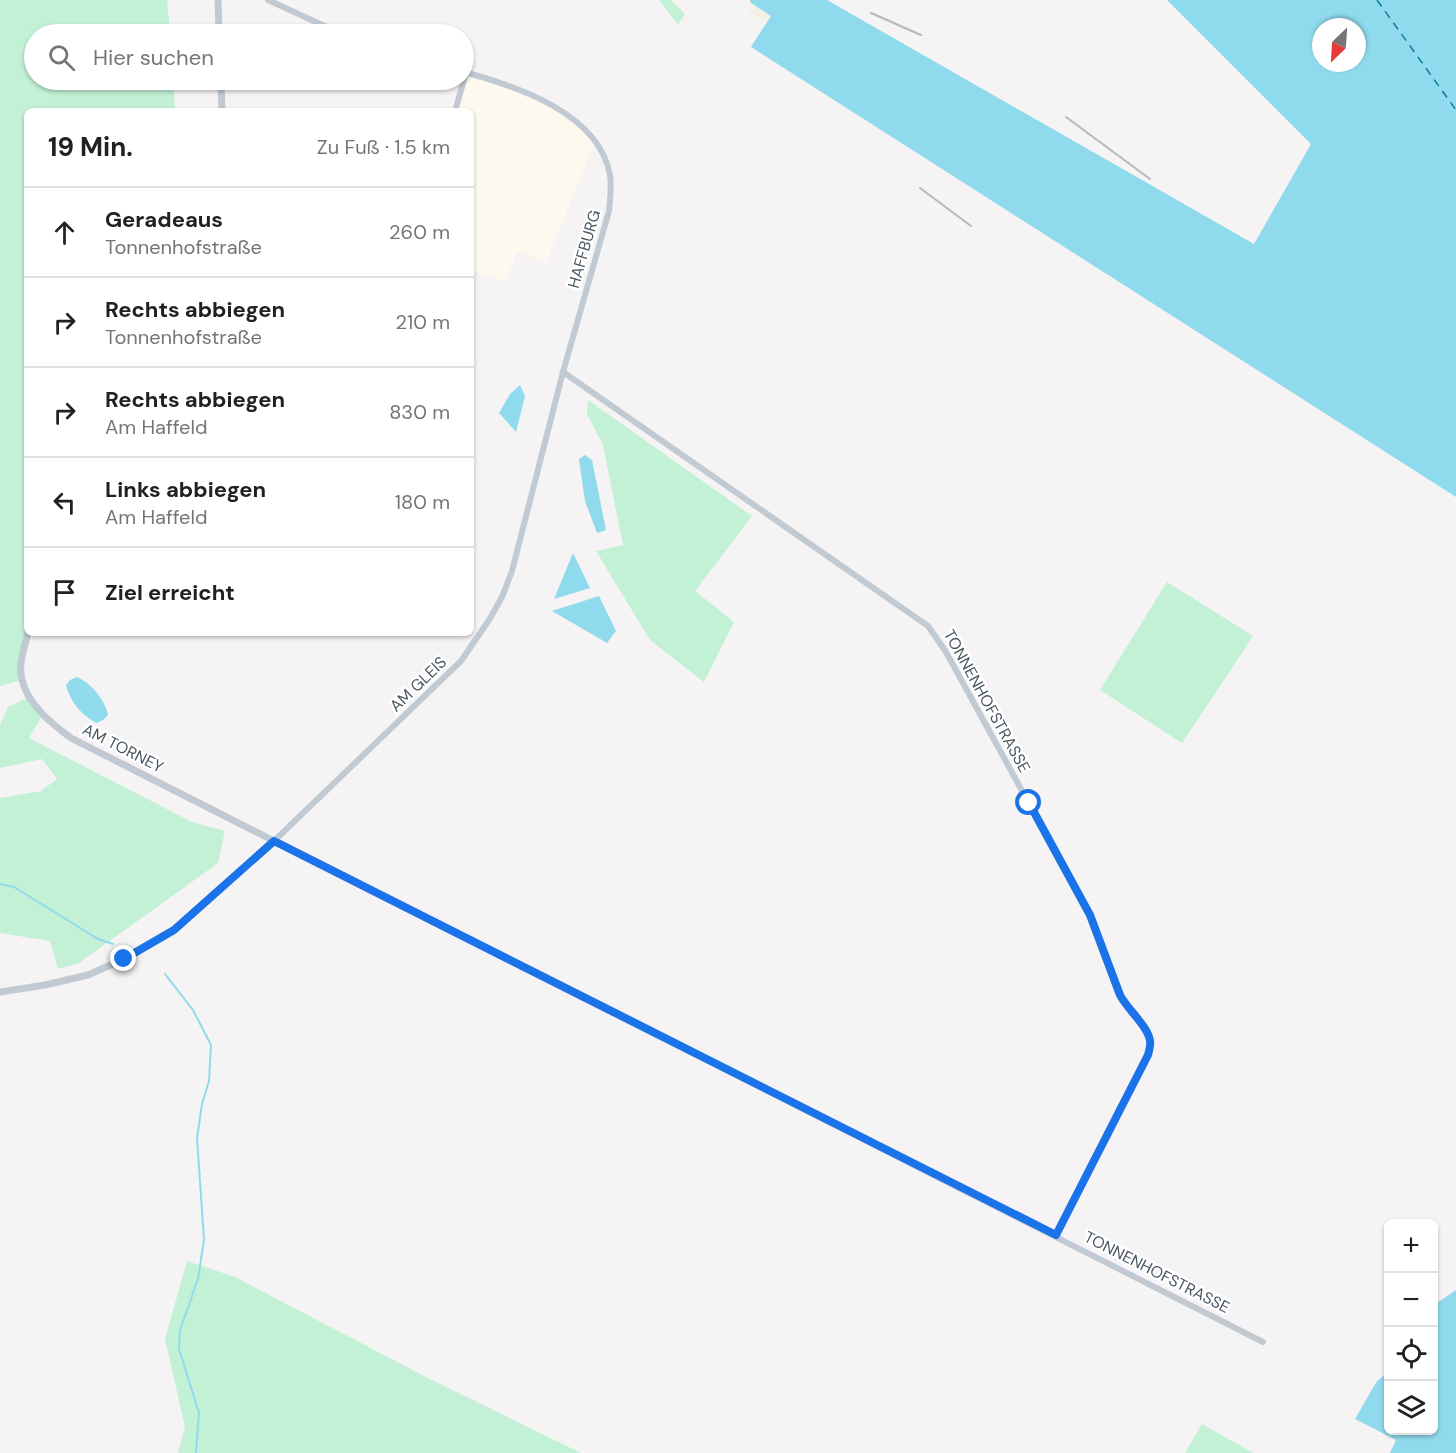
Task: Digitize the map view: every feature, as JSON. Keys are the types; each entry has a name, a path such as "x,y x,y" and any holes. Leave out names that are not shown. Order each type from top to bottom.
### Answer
{"street":[{"path":"218,0 219,24"},
{"path":"268,0 320,24"},
{"name":"HAFFBURG","path":"474,75 511,85 546,102 577,122 599,146 610,174 609,212 563,372"},
{"path":"221,90 222,108"},
{"path":"456,108 460,90"},
{"name":"AM GLEIS","path":"274,841 443,680 461,661 485,627 502,597 512,571 563,372"},
{"name":"TONNENHOFSTRASSE","path":"563,372 928,626 946,652 1090,915 1125,1004 1146,1029 1150,1041 1148,1055 1056,1235 1263,1342"},
{"name":"AM TORNEY","path":"27,636 21,659 22,680 30,697 55,726 71,738 274,841"},
{"path":"0,992 88,975 124,959 174,930 274,841 1056,1235"}],"shaded area":[{"path":"474,75 511,85 577,122 595,142 546,262 518,251 505,282 474,271 474,108 456,108 461,90 474,90"}],"green space":[{"path":"0,0 167,0 169,24 24,24 24,90 174,90 175,108 24,108 24,636 27,636 22,680 0,686"},
{"path":"659,0 671,0 685,14 678,25"},
{"path":"588,400 752,516 695,591 734,622 704,682 650,640 596,551 623,545 603,445 587,414"},
{"path":"1167,582 1253,636 1182,743 1100,690"},
{"path":"30,697 43,714 29,738 192,822 225,831 218,863 79,963 58,969 50,941 0,933 0,798 41,791 57,779 42,759 0,768 0,725 8,707"},
{"path":"187,1261 235,1277 424,1376 581,1453 178,1453 185,1427 165,1339"},
{"path":"1202,1424 1253,1453 1185,1453"}],"sand":[{"path":"753,4 771,16 767,23 748,11"}],"water":[{"path":"750,0 827,0 1254,244 1311,144 1167,0 1456,0 1456,497 751,47 771,16"},
{"path":"520,385 525,396 516,432 499,413 510,394"},
{"path":"585,455 592,460 606,530 597,533 585,501 579,459"},
{"path":"573,553 590,588 554,599"},
{"path":"599,596 616,631 607,643 552,611"},
{"path":"77,677 87,683 101,698 108,715 103,720 96,723 81,712 74,702 66,685"},
{"path":"1456,1290 1456,1453 1390,1453 1396,1440 1386,1435 1438,1435 1438,1302"},
{"path":"1384,1375 1384,1434 1355,1419 1377,1381"}],"waterway":[{"path":"0,884 14,887 98,939 113,944"},
{"path":"165,974 193,1010 211,1045 209,1081 202,1104 197,1138 204,1240 198,1279 180,1330 179,1349 199,1413 196,1453"}],"ferry route":[{"path":"1377,0 1456,110"}],"railway":[{"path":"871,13 921,35"},
{"path":"1066,117 1150,179"},
{"path":"920,188 971,226"}],"route":[{"path":"124,959 174,930 274,841 1056,1235 1148,1055 1150,1041 1146,1029 1120,995 1090,915 1029,803"}]}
